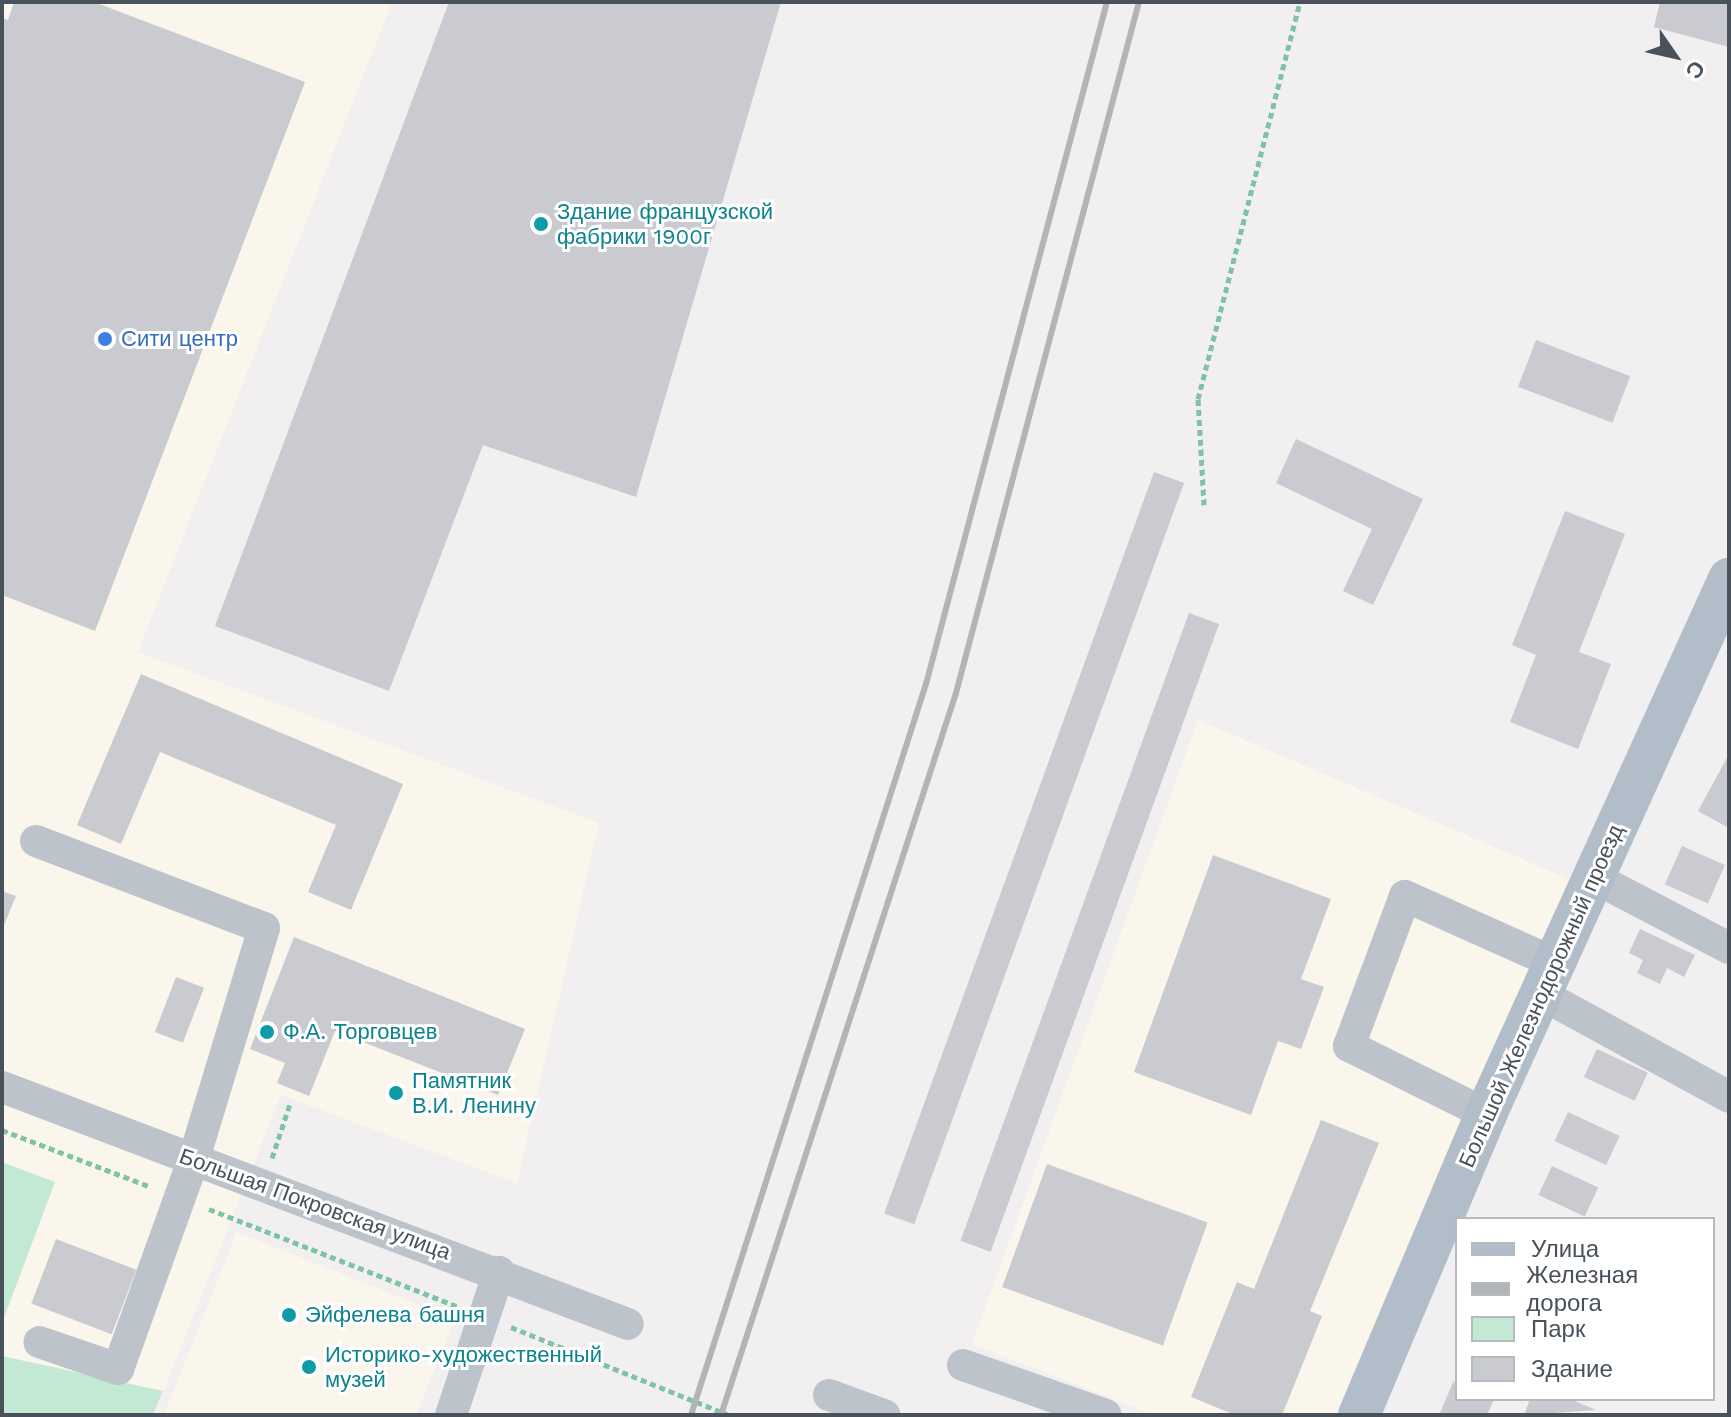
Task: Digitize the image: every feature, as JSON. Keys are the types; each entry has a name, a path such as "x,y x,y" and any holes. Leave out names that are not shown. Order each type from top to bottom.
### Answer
{"main road":[{"name":"Большой Железнодорожный проезд","path":"1359,1415 1486,1114 1729,579"}],"street":[{"path":"36,841 264,928 194,1158 118,1369 39,1342"},
{"path":"1593,877 1729,948"},
{"path":"1486,1114 1349,1046 1405,896 1548,978 1729,1097"},
{"name":"Большая Покровская улица","path":"9,1089 499,1272 628,1324"},
{"path":"451,1415 499,1272"},
{"path":"963,1365 1106,1415"},
{"path":"829,1395 884,1415"}],"path":[{"path":"1204,505 1198,399 1300,2"},
{"path":"271,1159 291,1101"},
{"path":"2,1130 729,1415"}],"shaded area":[{"path":"2,2 392,2 138,652 599,823 517,1183 281,1095 154,1415 2,1415"},
{"path":"1198,720 1573,881 1344,1415 1154,1415 972,1344"},
{"name":"Историко-художественный музей","path":"237,1232 455,1319 416,1415 164,1415"}],"green space":[{"path":"2,1162 55,1182 2,1323"},
{"path":"2,1356 163,1391 153,1415 2,1415"}],"building":[{"name":"Сити центр","path":"14,2 94,2 305,82 95,631 2,595 2,18 8,20"},
{"name":"Здание французской фабрики 1900г","path":"449,2 781,2 636,497 483,445 389,691 215,626"},
{"path":"1660,2 1729,2 1729,47 1654,27"},
{"path":"1536,340 1630,376 1612,423 1518,387"},
{"path":"1296,439 1423,499 1373,605 1343,591 1372,529 1276,483"},
{"path":"1154,472 1184,483 914,1224 884,1213"},
{"path":"1565,511 1625,534 1579,652 1611,664 1578,749 1510,722 1536,655 1512,645"},
{"path":"1189,613 1219,624 991,1252 961,1241"},
{"path":"141,674 403,784 351,910 308,892 336,825 160,752 121,844 77,825"},
{"path":"1729,754 1729,828 1698,811"},
{"path":"1682,846 1725,865 1708,903 1665,884"},
{"path":"1213,855 1331,899 1301,979 1324,987 1301,1049 1278,1041 1251,1115 1134,1072"},
{"path":"2,891 16,896 2,930"},
{"path":"1640,929 1695,955 1684,977 1667,968 1660,984 1637,973 1643,960 1629,953"},
{"path":"294,937 525,1029 498,1095 335,1031 309,1096 277,1083 285,1063 250,1049"},
{"path":"176,977 204,988 183,1043 155,1032"},
{"path":"1597,1049 1648,1073 1635,1101 1584,1077"},
{"path":"1568,1112 1620,1136 1606,1165 1554,1141"},
{"path":"1321,1120 1379,1143 1310,1311 1322,1316 1282,1415 1235,1415 1191,1397 1237,1282 1254,1289"},
{"path":"1047,1164 1208,1222 1163,1346 1002,1287"},
{"path":"1552,1166 1598,1188 1585,1217 1538,1195"},
{"path":"56,1239 136,1270 112,1334 31,1303"},
{"path":"1454,1380 1455,1401 1493,1401 1487,1415 1439,1415"},
{"path":"1529,1401 1575,1401 1596,1410 1524,1415"}],"railway":[{"path":"691,1415 926,684 1107,2"},
{"path":"721,1415 956,693 1139,2"}],"place":[{"name":"Здание французской фабрики 1900г","path":"541,224"},
{"name":"Сити центр","path":"105,339"},
{"name":"Ф.А. Торговцев","path":"267,1032"},
{"name":"Памятник В.И. Ленину","path":"396,1093"},
{"name":"Эйфелева башня","path":"289,1315"},
{"name":"Историко-художественный музей","path":"309,1367"}]}
